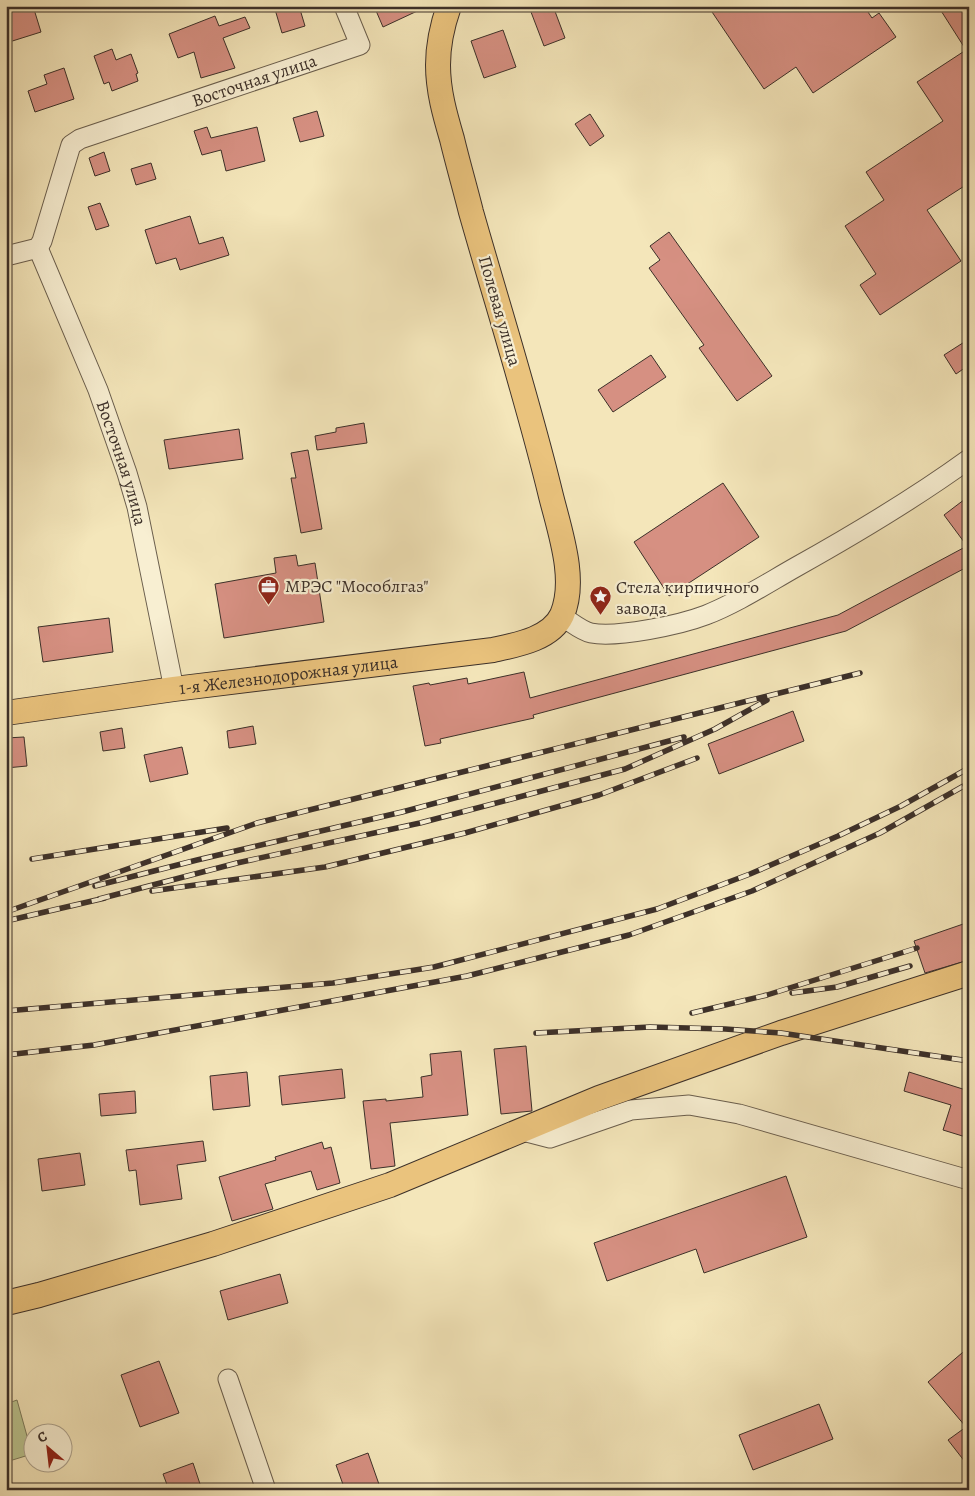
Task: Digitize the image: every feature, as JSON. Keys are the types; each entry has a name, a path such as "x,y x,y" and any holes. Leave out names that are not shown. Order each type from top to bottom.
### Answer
{"main road":[{"name":"Полевая улица","path":"450,6 441,29 440,39 438,66 441,99 465,191 541,452 562,539 568,582 566,600 561,616"},
{"name":"1-я Железнодорожная улица","path":"6,713 174,689 493,650 535,637 552,627 561,616"},
{"path":"6,1303 204,1247 390,1185 599,1098 772,1036 969,973"}],"street":[{"name":"Восточная улица","path":"174,689 137,507 127,473 98,390 38,248 42,241 71,145 80,139 360,45 344,6"},
{"path":"6,256 38,248"},
{"path":"561,616 589,632 612,634 673,624 705,615 737,601 824,552 933,485 969,459"},
{"path":"523,1131 550,1138 631,1110 689,1105 739,1114 969,1180"},
{"path":"228,1379 266,1490"}],"green space":[{"path":"17,1400 24,1424 22,1424 22,1457 6,1462 6,1404"}],"building":[{"path":"6,6 33,6 41,32 6,43"},
{"path":"274,6 299,6 305,26 282,33"},
{"path":"374,6 428,6 383,27"},
{"path":"547,6 553,6 565,38 544,46 531,12"},
{"path":"708,6 864,6 872,18 879,13 896,37 813,93 796,67 764,89"},
{"path":"938,6 969,6 969,183 927,210 961,261 880,315 860,285 876,274 845,226 884,200 866,172 943,121 917,82 966,50"},
{"path":"215,16 219,26 245,17 250,28 223,38 235,68 201,78 194,52 178,58 169,34"},
{"path":"503,30 516,67 484,78 471,41"},
{"path":"112,49 116,60 131,54 138,73 136,74 138,81 112,91 109,82 104,84 94,56"},
{"path":"64,68 74,99 35,112 28,91 47,84 44,75"},
{"path":"317,111 324,136 300,142 293,118"},
{"path":"590,114 604,136 590,146 575,124"},
{"path":"207,127 211,138 257,127 265,161 226,171 221,150 202,155 194,131"},
{"path":"104,152 110,171 95,176 89,158"},
{"path":"151,163 156,179 136,185 131,169"},
{"path":"100,203 109,226 96,230 88,207"},
{"path":"190,216 199,244 223,237 229,255 180,270 176,258 156,264 145,230"},
{"path":"669,232 772,376 737,401 699,348 704,345 649,268 660,260 650,246"},
{"path":"969,339 969,365 956,374 944,355"},
{"path":"651,355 666,377 613,412 598,390"},
{"path":"364,423 367,443 317,450 315,436 336,432 336,428"},
{"path":"239,429 243,459 169,469 164,440"},
{"path":"308,450 322,529 301,533 291,478 296,478 291,453"},
{"path":"723,483 759,537 669,596 634,542"},
{"path":"969,496 969,566 846,631 533,715 534,718 440,739 441,743 425,746 413,686 429,683 430,685 467,678 468,684 524,672 530,698 838,615 967,546 944,515"},
{"path":"296,555 298,566 315,563 324,622 224,638 215,584 276,573 274,558"},
{"path":"109,618 113,652 43,662 38,627"},
{"path":"793,711 804,741 719,774 708,744"},
{"path":"253,726 256,744 229,748 227,731"},
{"path":"122,728 125,748 103,751 100,732"},
{"path":"24,737 27,766 6,768 6,738"},
{"path":"182,747 188,774 150,782 144,755"},
{"path":"969,922 969,960 925,973 914,941"},
{"path":"526,1046 532,1111 501,1114 494,1049"},
{"path":"461,1051 468,1115 390,1123 395,1166 371,1169 363,1101 386,1099 386,1101 423,1097 421,1077 432,1075 430,1054"},
{"path":"342,1069 345,1098 282,1105 279,1076"},
{"path":"247,1072 250,1106 213,1110 210,1076"},
{"path":"909,1072 969,1091 969,1138 943,1130 951,1105 904,1091"},
{"path":"135,1091 136,1113 101,1116 99,1094"},
{"path":"203,1141 206,1161 177,1165 182,1199 140,1205 136,1170 129,1171 126,1150"},
{"path":"322,1142 324,1149 331,1147 340,1183 317,1190 311,1171 265,1184 273,1209 232,1221 219,1177 276,1160 275,1157"},
{"path":"80,1153 85,1185 42,1191 38,1159"},
{"path":"786,1176 807,1237 704,1273 696,1249 607,1281 594,1243"},
{"path":"280,1274 288,1303 228,1320 220,1291"},
{"path":"969,1347 969,1467 948,1440 966,1427 928,1382"},
{"path":"159,1361 179,1413 140,1427 121,1375"},
{"path":"819,1404 833,1439 753,1470 739,1435"},
{"path":"368,1453 381,1490 345,1490 336,1465"},
{"path":"193,1463 202,1490 169,1490 163,1474"}],"railway":[{"path":"6,912 257,823 860,673"},
{"path":"99,899 237,863 420,823 625,769 715,729 767,700"},
{"path":"95,886 402,812 684,737"},
{"path":"152,891 325,867 465,833 599,795 697,758"},
{"path":"6,1011 333,983 434,967 657,909 750,874 838,836 901,806 969,768"},
{"path":"6,1055 94,1045 467,976 629,935 752,891 880,833 969,783"},
{"path":"32,859 227,828"},
{"path":"6,921 105,898"},
{"path":"692,1013 767,995 917,948"},
{"path":"792,993 837,987 910,966"},
{"path":"536,1033 650,1027 725,1029 781,1033 969,1061"}],"place":[{"name":"МРЭС \"Мособлгаз\"","path":"269,605"},
{"name":"Стела кирпичного завода","path":"600,616"}]}
